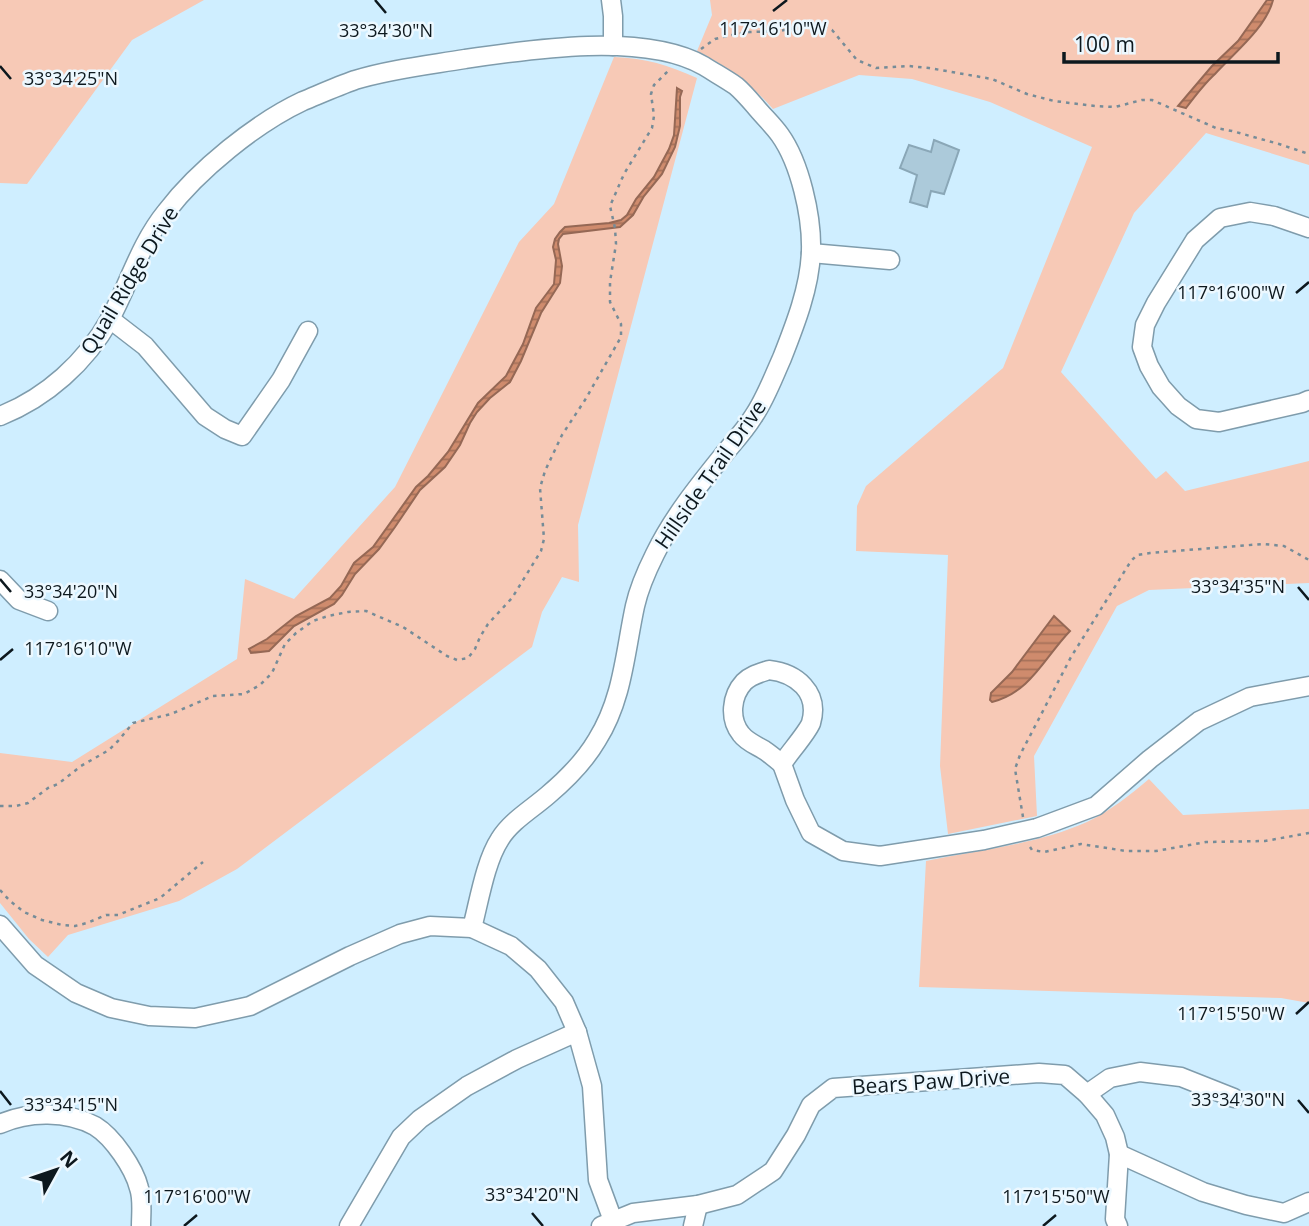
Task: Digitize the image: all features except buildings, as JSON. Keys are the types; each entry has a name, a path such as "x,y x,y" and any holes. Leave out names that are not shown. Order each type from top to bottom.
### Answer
{"street":[{"path":"611,0 613,46"},
{"name":"Hillside Trail Drive","path":"472,928 487,867 500,839 577,769 599,738 612,712 621,683 636,599 654,555 697,487 754,417 792,334 806,286 811,253 810,225 803,189 781,136 740,89 711,70 670,52 613,46"},
{"name":"Quail Ridge Drive","path":"0,416 14,411 43,393 86,356 110,319 137,259 164,213 199,176 247,135 280,112 356,80 391,71 519,51 613,46"},
{"path":"1309,228 1274,216 1250,212 1220,218 1195,240 1156,303 1145,325 1142,347 1161,387 1178,406 1196,419 1219,422 1309,400"},
{"path":"811,253 890,260"},
{"path":"110,319 145,346 205,416 242,436 281,380 308,331"},
{"path":"0,580 19,600 48,611"},
{"path":"782,764 811,723 811,700 805,687 795,678 783,672 769,670 755,674 744,682 736,693 734,721 740,733 750,743 782,764 794,800 811,833 844,851 880,856 1025,831 1096,806 1199,721 1250,697 1309,686"},
{"path":"0,925 35,965 76,993 111,1008 149,1017 195,1018 250,1006 350,956 400,934 430,926 472,928 511,946 538,969 564,1002 577,1032 592,1086 598,1180 610,1224"},
{"path":"349,1226 401,1137 420,1119 477,1081 517,1059 577,1032"},
{"path":"1087,1094 1110,1078 1140,1072 1181,1077 1234,1098"},
{"name":"Bears Paw Drive","path":"610,1224 633,1213 698,1205 737,1195 773,1171 811,1105 833,1088 1039,1073 1065,1075 1087,1094 1105,1115 1119,1153"},
{"path":"0,1125 30,1115 65,1115 97,1127 124,1154 140,1189 141,1226"},
{"path":"1118,1226 1115,1219 1119,1153 1203,1192 1284,1220 1309,1202"},
{"path":"693,1226 698,1205"}],"path":[{"path":"0,806 28,803 48,788 58,785 81,766 109,750 133,723 170,714 214,696 244,694 260,685 272,673 285,644 313,621 328,615 366,611 403,627 447,656 457,660 468,657 488,624 512,598 541,551 544,539 540,488 545,471 562,435 621,337 621,324 610,302 609,293 615,256 615,230 610,206 624,174 652,128 654,116 651,94 654,85 671,68 715,39 750,32 822,26 832,30 857,60 876,68 929,68 992,79 1027,94 1054,101 1095,106 1115,107 1152,100 1216,128 1309,154"},
{"path":"1309,560 1284,546 1263,544 1137,555 1071,657 1015,769 1027,842 1032,850 1044,852 1082,844 1126,851 1156,851 1206,842 1265,841 1309,834"},
{"path":"0,890 24,912 42,920 75,926 106,915 118,915 160,898 203,862"}],"shaded area":[{"path":"0,0 204,0 132,40 27,184 0,183"},
{"path":"710,0 1309,0 1309,165 1206,133 1134,213 1061,372 1156,479 1166,471 1185,491 1309,461 1309,583 1149,590 1117,606 1034,756 1037,816 948,834 940,766 948,555 856,551 857,506 866,486 1003,368 1092,147 990,102 912,79 859,75 773,109 738,76 697,51 712,15"},
{"path":"1267,0 1273,0 1257,30 1186,108 1178,106 1212,66 1238,41"},
{"path":"614,57 657,63 697,78 578,525 579,582 562,577 542,612 532,647 237,869 179,901 68,935 48,957 29,939 0,903 0,753 72,762 237,659 245,579 294,599 395,487 519,242 554,204"},
{"path":"677,88 682,91 680,126 675,147 662,174 633,215 620,227 563,234 559,239 562,266 560,283 541,313 510,382 477,412 445,467 420,490 379,549 355,574 334,604 294,626 269,651 251,653 249,649 267,639 296,616 330,598 341,586 354,563 373,547 416,487 448,452 478,403 506,376 523,344 536,308 554,284 555,239 565,227 609,223 621,220 627,215 654,177 669,149 674,135"},
{"path":"1054,616 1070,631 1027,682 1005,697 992,702 991,693 1012,672"},
{"path":"1149,779 1183,815 1309,809 1309,1003 1281,998 919,987 926,861 1008,846 1068,830 1104,813"}]}
